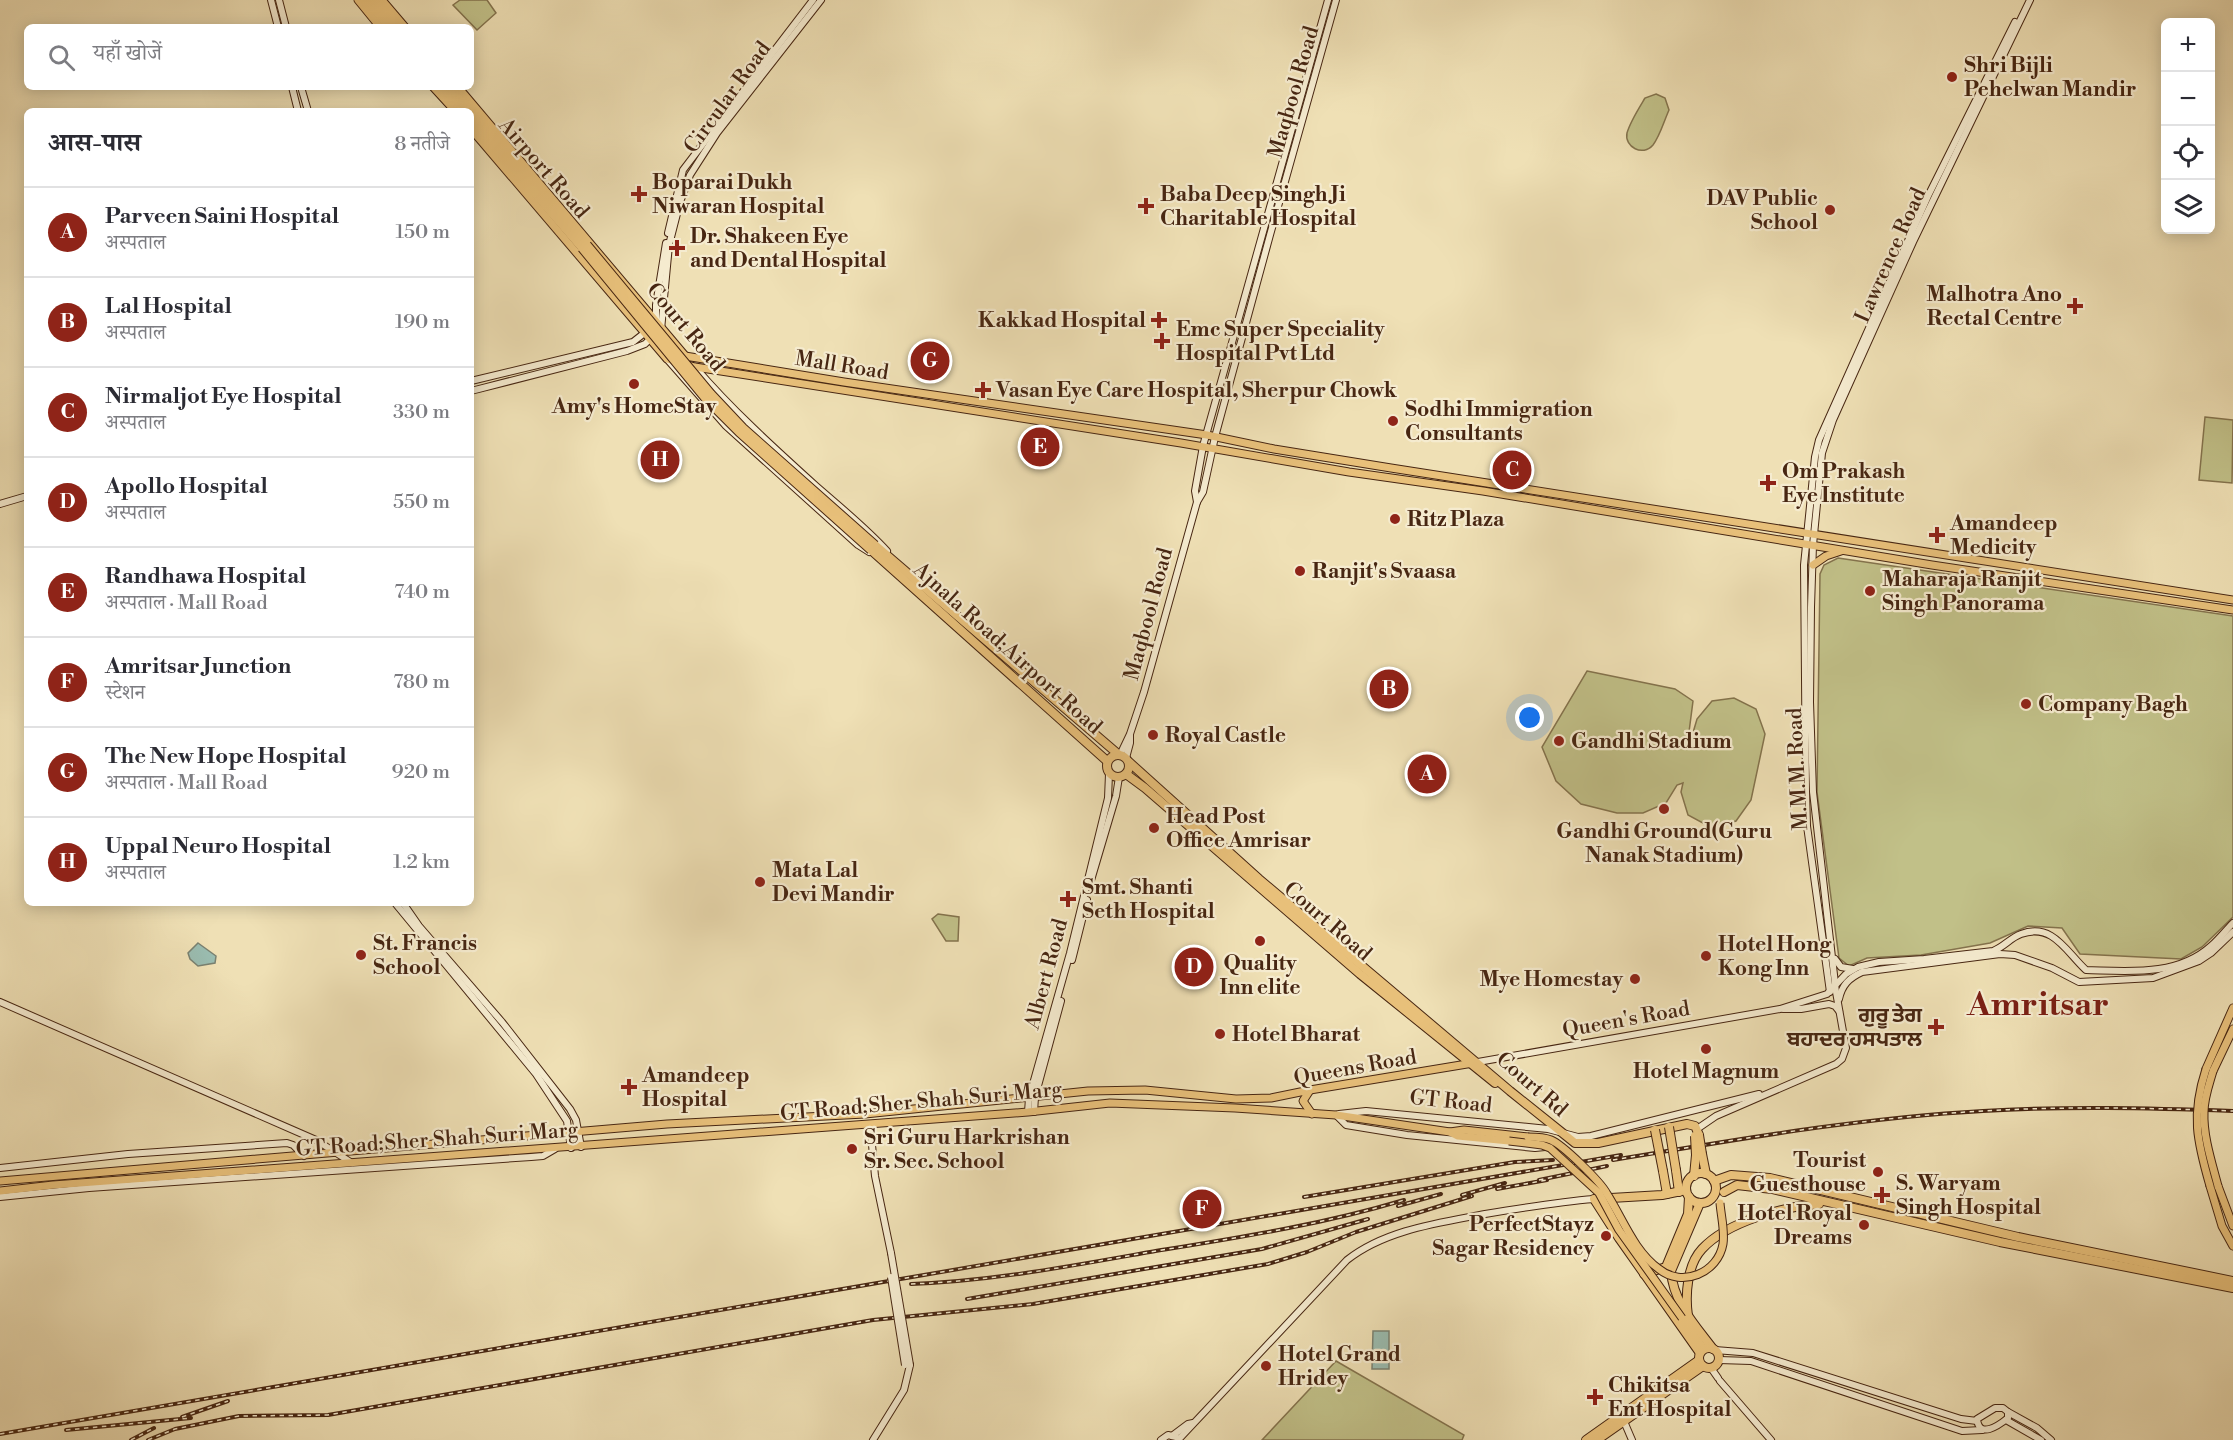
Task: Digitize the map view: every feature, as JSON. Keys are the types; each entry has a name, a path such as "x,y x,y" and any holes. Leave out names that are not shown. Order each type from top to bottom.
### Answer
{"highway":[{"path":"366,0 386,24"},
{"path":"374,0 395,24"},
{"path":"445,90 460,108"},
{"name":"Airport Road","path":"453,90 468,108"},
{"name":"Airport Road","path":"474,115 585,247"},
{"name":"Airport Road","path":"474,123 585,247"},
{"path":"585,247 706,399 739,432 1123,757 1128,771 1122,776 1109,774 1107,761 1114,755 1123,757"},
{"name":"Ajnala Road;Airport Road","path":"873,547 885,562 1107,761"},
{"name":"Court Road","path":"1123,757 1259,879 1474,1063"},
{"name":"Court Road","path":"1122,776 1154,795 1360,974 1474,1063"},
{"name":"Court Rd","path":"1474,1063 1575,1142"},
{"path":"1575,1142 1598,1143 1687,1124 1697,1133 1706,1174 1714,1181 1716,1188 1710,1201 1700,1203 1685,1193 1594,1199 1644,1274 1706,1356 1719,1360"},
{"path":"1644,1274 1666,1267 1689,1210 1676,1170 1673,1126"},
{"path":"1655,1131 1666,1194"},
{"path":"1685,1193 1687,1183 1694,1176 1700,1155"},
{"path":"1694,1176 1706,1174"},
{"path":"1714,1181 1726,1176 1747,1175 1785,1181 2018,1237 2233,1284"},
{"path":"1726,1176 1749,1178 2001,1237 2233,1284"},
{"path":"1724,1192 1733,1186 1742,1185 1783,1192 2000,1242 2233,1284"},
{"path":"1724,1192 1757,1191 2017,1251 2233,1293"},
{"path":"1700,1203 1671,1271 1673,1288 1685,1317 1706,1356"},
{"path":"1685,1317 1688,1284 1694,1264 1701,1250 1717,1236 1744,1223 1791,1207 1819,1204"},
{"path":"1597,1440 1622,1418 1706,1356"},
{"path":"1586,1440 1622,1418"}],"main road":[{"path":"271,0 277,24"},
{"path":"279,0 285,24"},
{"path":"358,0 378,24"},
{"path":"382,0 402,24"},
{"name":"Circular Road","path":"656,321 662,258 683,170 813,0"},
{"name":"Circular Road","path":"662,328 669,245 680,202 690,175 717,133 820,0"},
{"name":"Maqbool Road","path":"1123,757 1154,659 1197,502 1203,492 1212,448 1211,436 1328,0"},
{"name":"Maqbool Road","path":"1197,502 1195,491 1203,446 1211,436 1336,0"},
{"name":"Lawrence Road","path":"1810,532 1815,457 1819,440 2025,0"},
{"name":"Lawrence Road","path":"1918,225 2030,0"},
{"path":"293,90 297,108"},
{"path":"302,90 307,108"},
{"path":"436,90 452,108"},
{"name":"Court Road","path":"461,90 695,367 735,409 874,537 905,572"},
{"name":"Court Road","path":"474,133 726,426 858,545 885,562"},
{"path":"474,390 637,348 656,321"},
{"path":"474,380 633,342 662,328"},
{"name":"Mall Road","path":"686,356 1211,436 1391,468 2233,600"},
{"name":"Mall Road","path":"667,359 695,367 1203,446 1349,472 1483,491 1809,545 2233,610"},
{"path":"0,504 24,497"},
{"name":"M.M.M. Road","path":"1810,532 1803,677 1807,826 1830,992"},
{"name":"M.M.M. Road","path":"1777,1090 1812,1076 1842,1059 1846,1048 1815,825 1810,702 1813,565 1809,545"},
{"path":"1813,565 1826,556 1843,550"},
{"name":"Albert Road","path":"1031,1112 1032,1097 1108,798 1109,774"},
{"name":"Albert Road","path":"1032,1097 1074,954 1090,882 1122,776"},
{"path":"397,906 536,1074 563,1112 570,1132 571,1148"},
{"path":"405,906 419,926 502,1022 564,1101 576,1120 581,1147"},
{"path":"1830,992 1846,974 1854,969 1879,962 1993,951 2020,934 2034,932 2058,940 2086,970 2156,970 2175,966 2210,948 2233,922"},
{"path":"1838,1003 1840,992 1847,981 1862,972 2000,954 2015,956 2052,968 2079,982 2153,978 2199,961 2233,932"},
{"path":"1833,956 1841,967 1854,969"},
{"name":"Queen's Road","path":"1474,1063 1780,1009 1830,992"},
{"path":"0,1002 316,1140 352,1164"},
{"name":"Queen's Road","path":"1780,1009 1801,1009 1829,1004 1835,1006 1840,1013"},
{"path":"2233,1008 2206,1069 2196,1114 2201,1155 2233,1226"},
{"path":"2233,1029 2213,1071 2206,1094 2204,1114 2222,1226 2233,1246"},
{"name":"Queens Road","path":"1236,1099 1271,1098 1474,1063"},
{"name":"GT Road;Sher Shah Suri Marg","path":"0,1180 710,1121 865,1114 1088,1091 1145,1090 1236,1099"},
{"path":"1310,1090 1303,1101 1312,1114"},
{"path":"1697,1133 1716,1116 1777,1090"},
{"name":"GT Road","path":"1336,1115 1363,1111 1377,1112 1548,1130 1578,1137 1591,1136 1777,1090"},
{"path":"1271,1098 1271,1109"},
{"name":"GT Road;Sher Shah Suri Marg","path":"0,1191 54,1185 1031,1112 1110,1103 1271,1109 1336,1115 1450,1132"},
{"path":"1336,1115 1346,1125 1472,1143 1535,1148 1575,1142"},
{"path":"870,1124 875,1176 907,1366 904,1390 873,1440"},
{"path":"1450,1132 1464,1130 1551,1140 1566,1151 1604,1189 1624,1226 1653,1264 1671,1276 1697,1276 1717,1260 1724,1238 1720,1203 1724,1192"},
{"path":"1450,1132 1458,1136 1542,1145 1550,1148 1599,1193 1619,1230 1685,1317"},
{"path":"0,1168 128,1154 276,1143 291,1144 304,1156"},
{"path":"0,1197 100,1187 543,1156 555,1149"},
{"path":"1161,1440 1164,1437 1177,1438 1188,1424 1193,1423 1347,1260 1371,1243 1459,1219 1535,1205 1594,1199"},
{"path":"1771,1440 1719,1379 1706,1356 1753,1353 1961,1419 1977,1421"},
{"path":"1719,1360 1750,1361 1962,1431 1987,1430 2006,1420 2008,1412"},
{"path":"1977,1421 1980,1416 1995,1408 2003,1408 2037,1428 2051,1440"},
{"path":"1622,1418 1632,1440"},
{"path":"2006,1420 2041,1440"},
{"path":"1977,1421 1982,1430"}],"shaded area":[{"path":"460,0 487,0 496,13 477,30 474,24 471,24 453,5"},
{"path":"1656,94 1665,98 1669,110 1653,145 1649,149 1635,149 1628,142 1628,129 1645,98"},
{"path":"2205,417 2233,420 2232,483 2199,480"},
{"name":"Company Bagh","path":"1838,558 2233,616 2233,917 2202,947 2181,959 2080,954 2062,928 2028,926 1990,943 1921,955 1867,958 1849,966 1839,958 1817,792 1820,574 1824,565"},
{"path":"1587,671 1675,689 1693,701 1689,732 1692,736 1697,719 1712,701 1734,698 1756,709 1765,734 1751,800 1736,821 1712,828 1688,815 1681,792 1683,783 1677,785 1666,803 1643,813 1617,813 1581,804 1556,781 1542,747"},
{"path":"938,914 959,917 958,941 946,941 932,919"},
{"path":"1336,1361 1464,1435 1462,1440 1262,1440"}],"water":[{"path":"198,943 216,956 215,963 198,966 190,959 188,953"},
{"path":"1373,1331 1389,1331 1389,1369 1372,1369"}],"railway":[{"path":"1613,1160 1797,1131 1936,1114 2076,1108 2233,1111"},
{"path":"0,1434 1621,1155"},
{"path":"1304,1197 1515,1162 1553,1160"},
{"path":"1539,1180 1607,1166"},
{"path":"1497,1189 1547,1180"},
{"path":"1462,1195 1505,1183"},
{"path":"1398,1206 1441,1194"},
{"path":"148,1440 175,1429 239,1416 328,1415 873,1320 1033,1304 1268,1264 1307,1252 1356,1232 1472,1196"},
{"path":"911,1284 971,1280 1031,1272 1214,1241 1310,1224 1404,1200"},
{"path":"967,1299 1262,1249 1368,1219"},
{"path":"182,1417 228,1401"},
{"path":"66,1430 191,1418"},
{"path":"131,1440 154,1428"}],"place":[{"name":"Shri Bijli Pehelwan Mandir","path":"1952,77"},
{"name":"Boparai Dukh Niwaran Hospital","path":"639,194"},
{"name":"Baba Deep Singh Ji Charitable Hospital","path":"1146,206"},
{"name":"DAV Public School","path":"1830,210"},
{"name":"Dr. Shakeen Eye and Dental Hospital","path":"677,248"},
{"name":"Malhotra Ano Rectal Centre","path":"2075,306"},
{"name":"Kakkad Hospital","path":"1159,320"},
{"name":"Emc Super Speciality Hospital Pvt Ltd","path":"1162,341"},
{"name":"The New Hope Hospital","path":"930,361"},
{"name":"Amy's HomeStay","path":"634,384"},
{"name":"Vasan Eye Care Hospital, Sherpur Chowk","path":"983,390"},
{"name":"Sodhi Immigration Consultants","path":"1393,421"},
{"name":"Randhawa Hospital","path":"1040,447"},
{"name":"Uppal Neuro Hospital","path":"660,460"},
{"name":"Nirmaljot Eye Hospital","path":"1512,470"},
{"name":"Om Prakash Eye Institute","path":"1768,483"},
{"name":"Ritz Plaza","path":"1395,519"},
{"name":"Amandeep Medicity","path":"1937,535"},
{"name":"Ranjit's Svaasa","path":"1300,571"},
{"name":"Maharaja Ranjit Singh Panorama","path":"1870,591"},
{"name":"Lal Hospital","path":"1389,689"},
{"name":"Company Bagh","path":"2026,704"},
{"name":"Royal Castle","path":"1153,735"},
{"name":"Gandhi Stadium","path":"1559,741"},
{"name":"Parveen Saini Hospital","path":"1427,774"},
{"name":"Gandhi Ground(Guru Nanak Stadium)","path":"1664,809"},
{"name":"Head Post Office Amrisar","path":"1154,828"},
{"name":"Mata Lal Devi Mandir","path":"760,882"},
{"name":"Smt. Shanti Seth Hospital","path":"1068,899"},
{"name":"Quality Inn elite","path":"1260,941"},
{"name":"St. Francis School","path":"361,955"},
{"name":"Hotel Hong Kong Inn","path":"1706,956"},
{"name":"Apollo Hospital","path":"1194,967"},
{"name":"Mye Homestay","path":"1635,979"},
{"name":"ਗੁਰੂ ਤੇਗ ਬਹਾਦਰ ਹਸਪਤਾਲ","path":"1936,1027"},
{"name":"Hotel Bharat","path":"1220,1034"},
{"name":"Hotel Magnum","path":"1706,1049"},
{"name":"Amandeep Hospital","path":"629,1087"},
{"name":"Sri Guru Harkrishan Sr. Sec. School","path":"852,1149"},
{"name":"Tourist Guesthouse","path":"1878,1172"},
{"name":"S. Waryam Singh Hospital","path":"1882,1195"},
{"name":"Amritsar Junction","path":"1202,1209"},
{"name":"Hotel Royal Dreams","path":"1864,1225"},
{"name":"PerfectStayz Sagar Residency","path":"1606,1236"},
{"name":"Hotel Grand Hridey","path":"1266,1366"},
{"name":"Chikitsa Ent Hospital","path":"1595,1397"}],"district":[{"name":"Amritsar","path":"2038,1003"}]}
